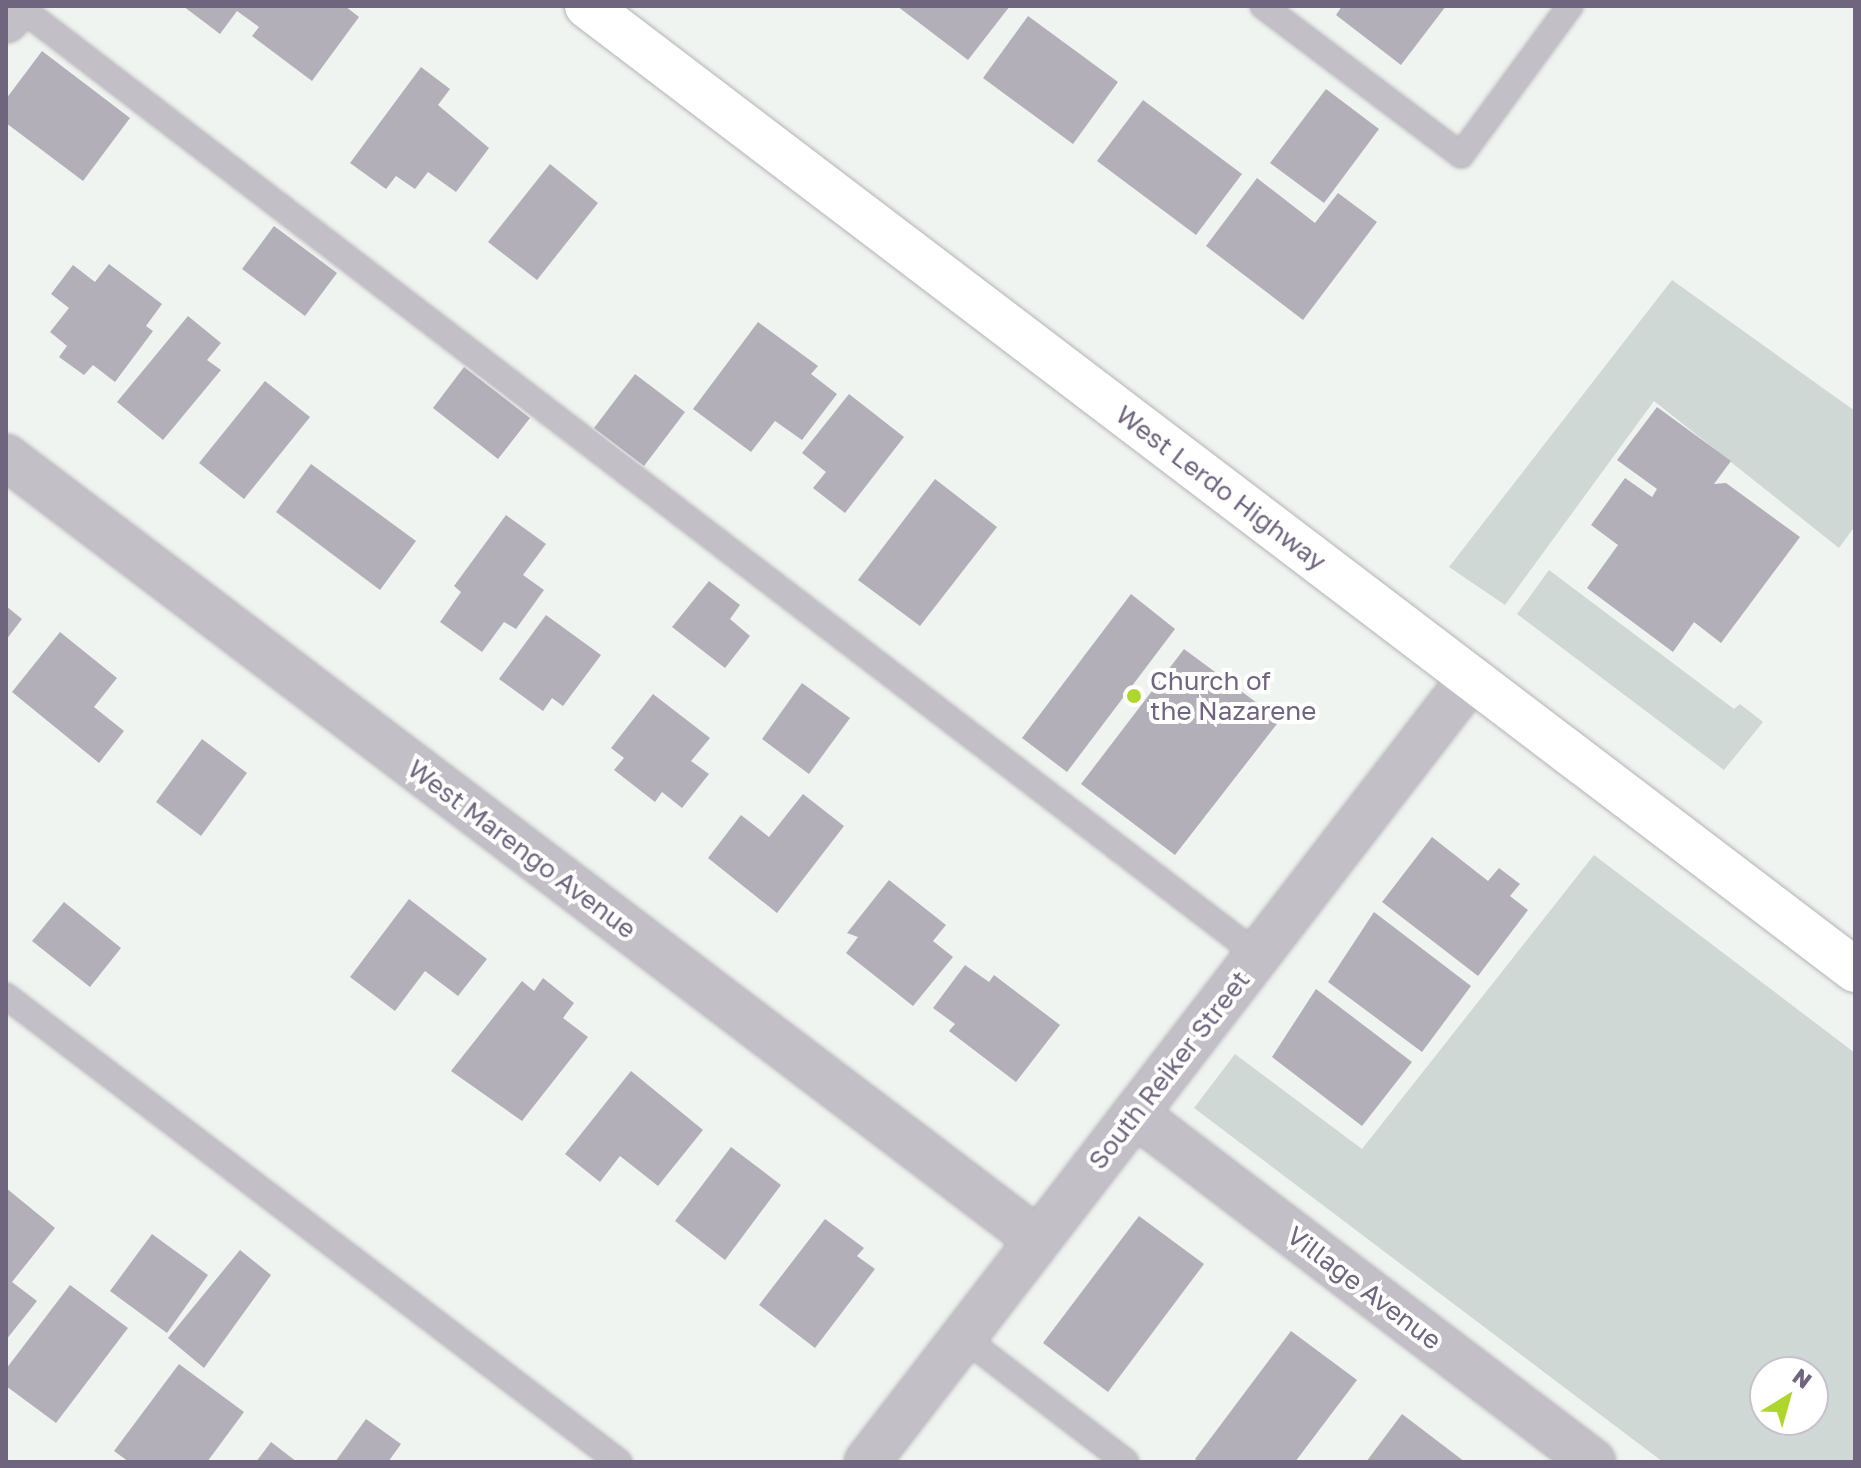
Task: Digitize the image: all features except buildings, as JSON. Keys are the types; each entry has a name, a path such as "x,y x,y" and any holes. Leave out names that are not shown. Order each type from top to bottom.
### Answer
{"main road":[{"name":"West Lerdo Highway","path":"587,6 1855,970"}],"street":[{"path":"6,20 17,6"},
{"name":"West Marengo Avenue","path":"6,457 1038,1240"},
{"name":"South Reiker Street","path":"867,1462 1471,678"},
{"name":"Village Avenue","path":"1135,1114 1593,1462"}],"lane":[{"path":"17,6 1258,955"},
{"path":"1263,6 1461,155 1570,6"},
{"path":"6,996 619,1462"},
{"path":"963,1337 1126,1462"}],"shaded area":[{"path":"1672,280 1855,411 1855,526 1839,548 1654,401 1505,605 1449,567"},
{"path":"1549,570 1734,709 1740,704 1763,722 1724,770 1517,614"},
{"path":"1594,855 1855,1053 1855,1462 1663,1462 1194,1108 1235,1054 1362,1149"}],"place":[{"name":"Church of the Nazarene","path":"1134,696"}]}
